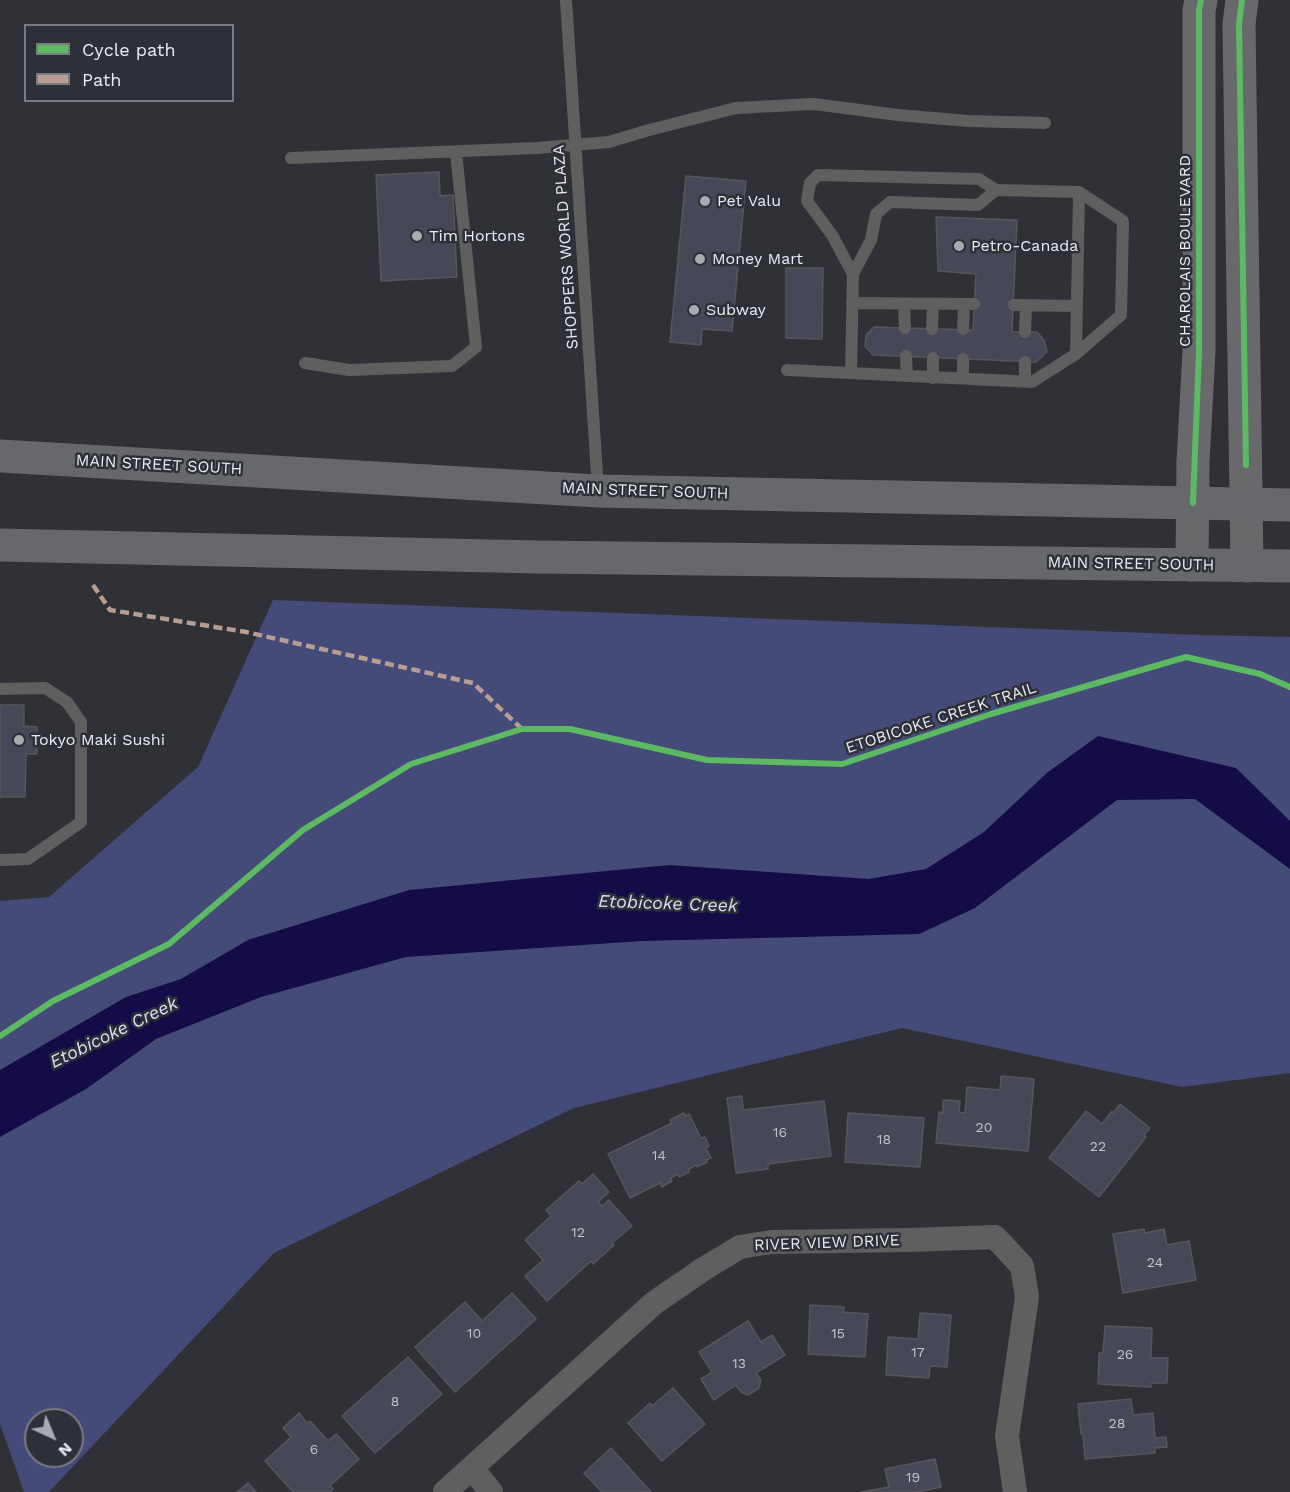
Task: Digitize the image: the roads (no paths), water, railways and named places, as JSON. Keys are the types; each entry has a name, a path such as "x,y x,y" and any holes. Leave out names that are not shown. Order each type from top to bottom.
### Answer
{"main road":[{"name":"MAIN STREET SOUTH","path":"0,456 598,491 1290,505"},
{"name":"MAIN STREET SOUTH","path":"0,545 549,557 1290,566"}],"street":[{"name":"CHAROLAIS BOULEVARD","path":"1192,565 1192,503 1199,351 1199,10 1202,0"},
{"path":"1242,0 1239,24 1247,566"},
{"name":"RIVER VIEW DRIVE","path":"445,1492 654,1303 740,1247 771,1242 995,1237 1022,1266 1027,1297 1007,1436 1015,1492"},
{"path":"472,1468 491,1492"}],"lane":[{"name":"SHOPPERS WORLD PLAZA","path":"566,0 598,491"},
{"path":"291,158 537,148 609,142 736,108 813,104 968,121 1045,123"},
{"path":"304,363 349,370 452,366 476,347 456,152"},
{"path":"787,370 1032,382 1076,354 1121,315 1123,221 1079,192 996,190 979,180 818,175 810,183 807,201 832,235 853,274"},
{"path":"852,373 853,274 871,240 876,214 890,202 978,204 996,190"},
{"path":"1076,354 1079,192"},
{"path":"852,303 969,304 963,329"},
{"path":"904,304 905,328"},
{"path":"932,329 933,304"},
{"path":"1025,332 1020,305 1077,306"},
{"path":"906,356 907,376"},
{"path":"933,358 933,378"},
{"path":"963,359 963,378"},
{"path":"1025,362 1025,381"},
{"path":"0,689 45,688 67,702 81,722 81,822 28,859 0,860"}],"water":[{"name":"Etobicoke Creek","path":"1098,736 1236,768 1290,821 1290,869 1195,799 1117,800 975,908 919,934 642,941 406,957 261,997 156,1039 86,1089 0,1137 0,1070 126,997 181,979 248,940 409,890 669,865 869,879 926,869 984,832 1048,772"}],"place":[{"name":"Pet Valu","path":"705,201"},
{"name":"Tim Hortons","path":"417,236"},
{"name":"Petro-Canada","path":"959,246"},
{"name":"Money Mart","path":"700,259"},
{"name":"Subway","path":"694,310"},
{"name":"Tokyo Maki Sushi","path":"19,740"}]}
